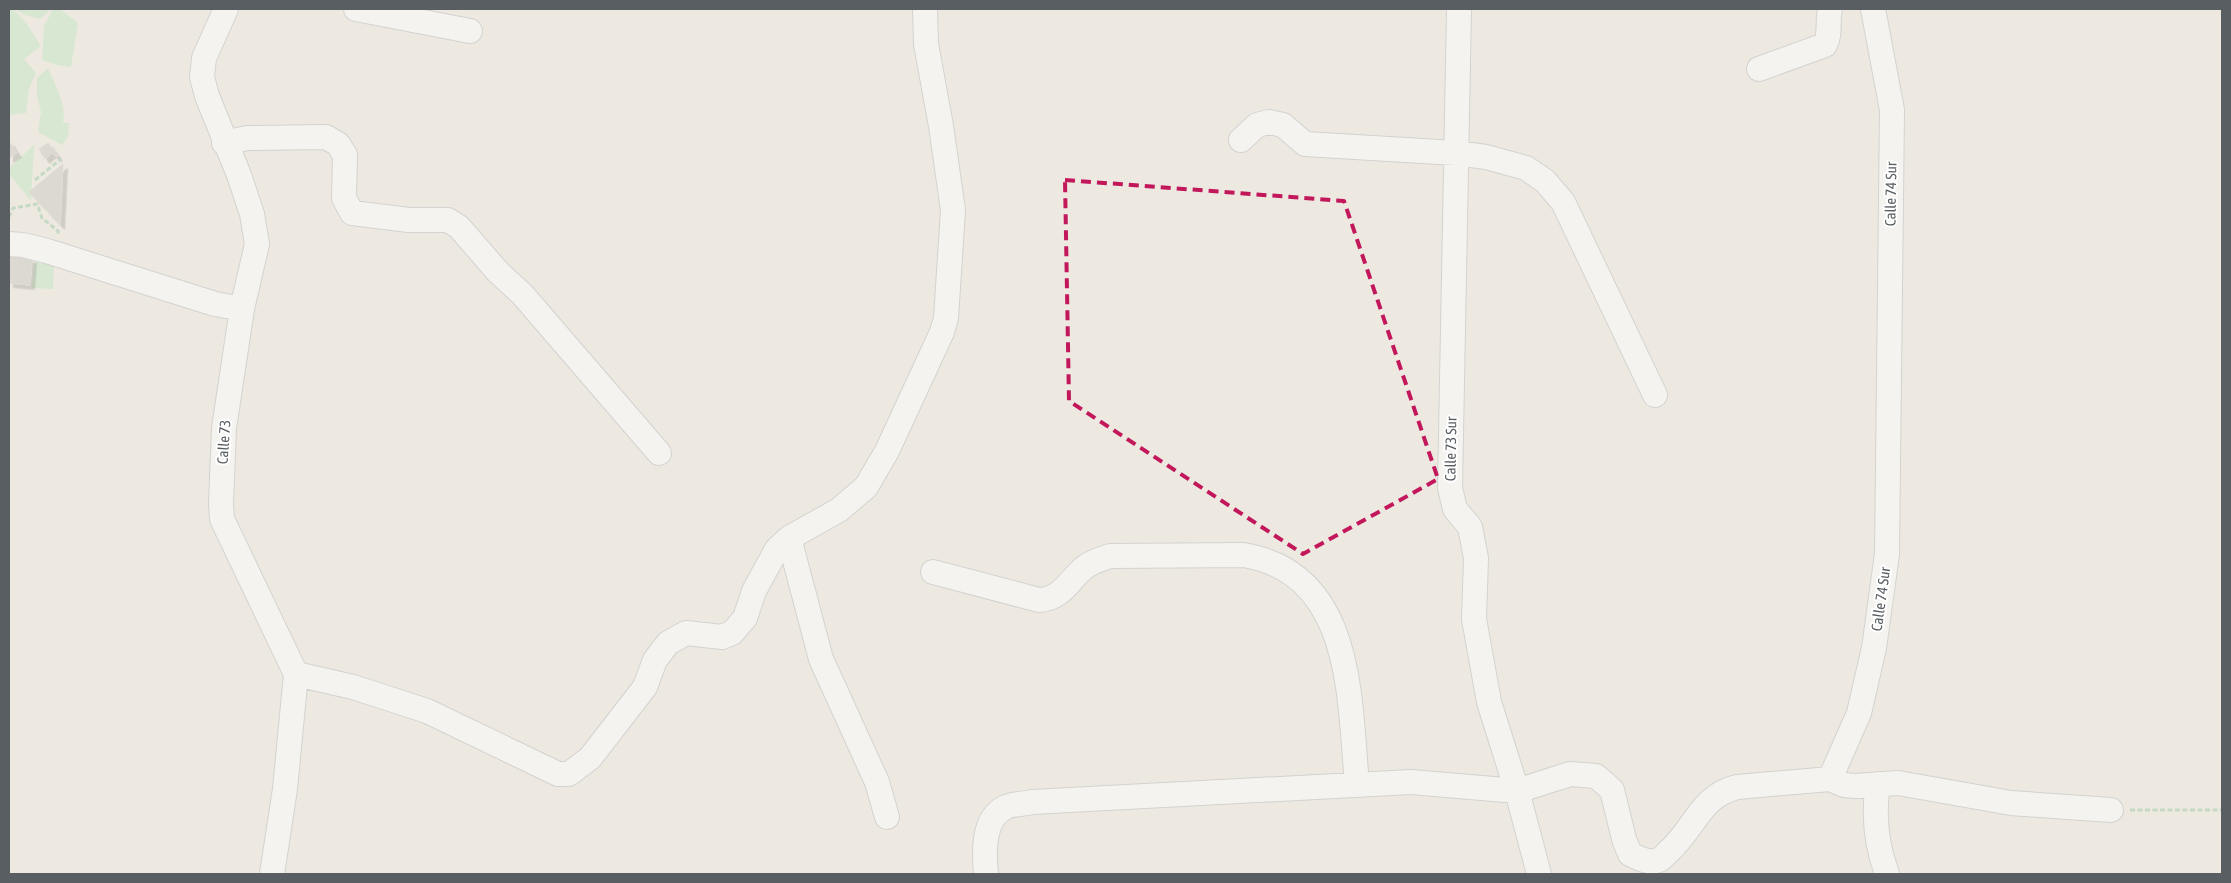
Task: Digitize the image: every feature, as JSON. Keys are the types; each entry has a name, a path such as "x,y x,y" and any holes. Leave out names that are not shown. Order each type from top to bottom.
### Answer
{"street":[{"name":"Calle 73","path":"226,9 204,58 202,78 224,143 239,175 252,214 257,244 242,309 224,428 222,519 296,674"},
{"path":"356,9 470,31"},
{"path":"272,874 285,789 296,674 353,687 428,711 558,774 569,774 590,758 645,687 655,660 668,643 686,633 722,637 732,633 745,618 754,591 777,549 789,538 839,510 866,487 887,452 942,332 946,318 952,210 941,126 926,44 925,9"},
{"name":"Calle 73 Sur","path":"1458,9 1450,488 1455,508 1470,526 1476,558 1474,619 1489,702 1517,791 1539,874"},
{"path":"1759,69 1825,45 1828,40 1830,9"},
{"name":"Calle 74 Sur","path":"1830,779 1859,713 1874,648 1887,554 1892,110 1873,9"},
{"path":"1241,140 1257,125 1268,122 1283,125 1305,144 1456,153 1502,160 1526,168 1544,181 1563,202 1655,395"},
{"path":"224,143 247,138 326,137 338,144 345,155 344,198 352,213 409,220 448,220 459,227 498,272 522,294 659,453"},
{"path":"9,244 23,245 58,254 215,304 242,309"},
{"path":"789,538 821,659 877,782 887,817"},
{"path":"933,572 1039,600 1049,600 1059,594 1084,567 1094,560 1110,556 1244,555 1263,559 1283,567 1306,585 1323,609 1336,635 1346,672 1357,784"},
{"path":"986,874 985,844 988,830 999,811 1006,806 1032,802 1411,782 1517,791 1570,774 1596,776 1612,790 1624,840 1630,854 1643,861 1659,860 1667,854 1710,799 1724,790 1737,787 1830,779 1850,786 1898,783 2011,803 2110,810"},
{"path":"1878,784 1875,802 1875,832 1886,874"}],"path":[{"path":"35,180 61,159"},
{"path":"9,217 13,208 38,204 42,218 58,232 58,254"},
{"path":"2110,810 2222,810"}],"highlighted area":[{"path":"1065,180 1344,201 1438,479 1303,554 1069,401"}],"green space":[{"path":"9,9 13,9 27,24 41,46 24,59 36,73 29,89 26,113 9,115"},
{"path":"15,9 51,9 40,19 25,15"},
{"path":"53,9 60,9 78,23 71,67 42,60 44,26"},
{"path":"48,68 62,102 63,123 69,123 68,137 62,145 38,132 41,112 37,96 37,78"},
{"path":"34,145 31,201 9,174 9,168"},
{"path":"39,255 54,266 53,289 32,288 34,266"}],"building":[{"path":"9,141 17,153 9,158"},
{"path":"48,143 58,156 56,157 52,153 45,159 39,149"},
{"path":"63,164 60,225 29,192"},
{"path":"9,251 32,259 30,285 9,283"}]}
